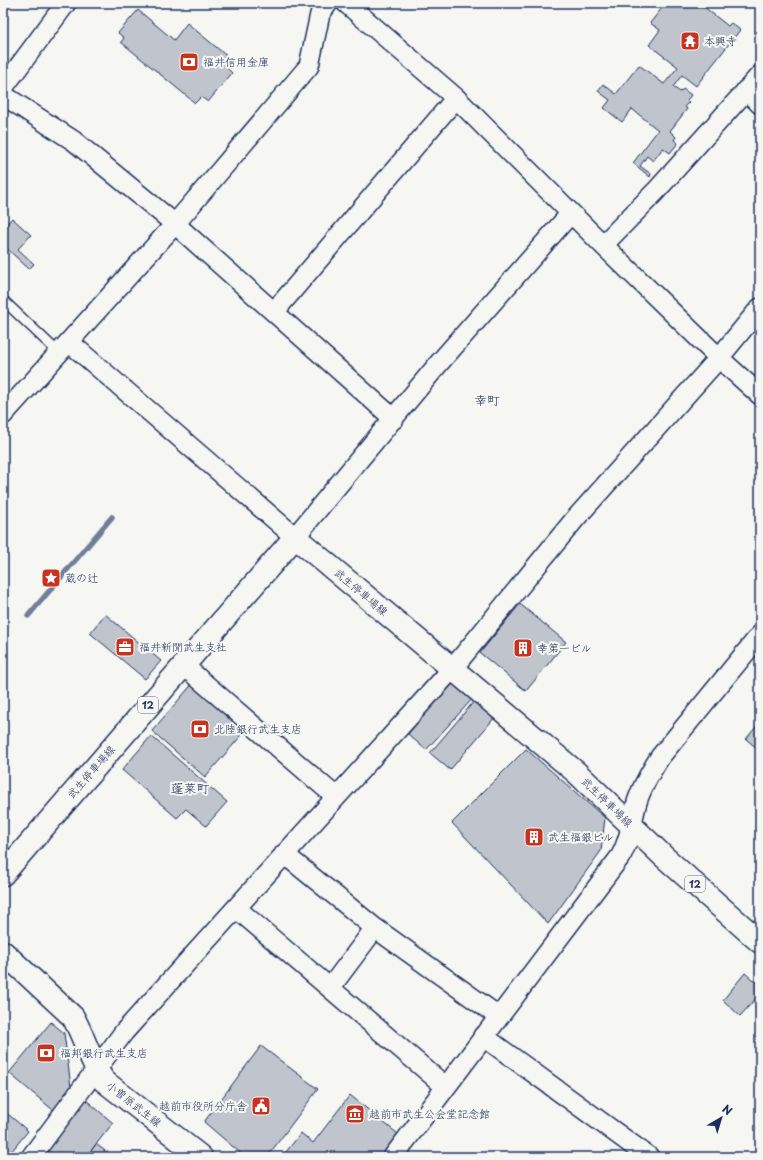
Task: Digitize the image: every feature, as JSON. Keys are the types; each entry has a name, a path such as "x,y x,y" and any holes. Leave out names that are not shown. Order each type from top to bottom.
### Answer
{"main road":[{"name":"武生停車場線","path":"3,874 295,537 577,773 662,855 760,942"},
{"name":"小曽原武生線","path":"3,952 73,1017 80,1029 96,1070 104,1081 201,1157"}],"street":[{"path":"3,88 66,3"},
{"path":"3,415 175,224 309,66 320,14 328,3"},
{"path":"346,3 456,98 603,245 719,358 760,395"},
{"path":"603,245 656,191 760,76"},
{"path":"746,90 760,104"},
{"path":"3,94 74,141 175,224 394,419"},
{"path":"274,312 456,98"},
{"path":"64,347 295,537 440,362 571,213"},
{"path":"31,1157 124,1032 453,668 575,519 719,358 760,308"},
{"path":"393,1157 498,1016 620,857 627,845 631,824 644,783 660,757 760,635"},
{"path":"183,665 336,797"},
{"path":"284,854 375,928 498,1016"},
{"path":"236,908 446,1087"},
{"path":"330,988 375,928"},
{"path":"483,1036 649,1157"}],"lane":[{"path":"3,300 64,347"}],"building":[{"path":"666,3 699,3 728,26 731,23 740,30 696,86 682,75 673,87 680,92 683,89 691,95 687,100 689,102 685,106 687,109 670,131 676,137 674,140 678,143 670,153 663,148 653,161 647,156 640,166 651,174 650,177 633,163 658,130 632,109 622,122 604,108 610,100 598,91 603,84 616,94 639,65 664,84 678,67 649,45 660,30 650,23"},
{"path":"138,10 174,40 187,23 233,61 227,68 232,73 208,102 201,97 195,103 121,42 124,38 118,33"},
{"path":"12,218 31,235 18,249 34,264 29,269 3,245 3,228"},
{"name":"幸第一ビル","path":"520,604 566,642 526,691 480,653"},
{"name":"福井新聞武生支社","path":"105,614 161,661 145,679 90,633"},
{"path":"454,680 474,697 426,750 408,734"},
{"name":"北陸銀行武生支店","path":"194,682 248,728 205,777 152,731"},
{"path":"476,699 496,716 450,770 430,753"},
{"path":"760,722 760,751 746,739"},
{"path":"151,736 227,802 206,826 186,809 177,818 122,770"},
{"name":"武生福銀ビル","path":"526,749 605,818 601,851 548,924 452,823"},
{"path":"745,973 760,986 760,994 740,1016 723,1000"},
{"name":"福邦銀行武生支店","path":"51,1022 64,1033 71,1087 53,1110 9,1073"},
{"name":"越前市役所分庁舎","path":"261,1046 318,1089 267,1157 245,1157 204,1122"},
{"name":"越前市武生公会堂記念館","path":"350,1095 398,1134 380,1157 282,1157 301,1133 313,1143"},
{"path":"85,1099 113,1123 86,1157 47,1157 41,1152"},
{"path":"3,1110 28,1131 7,1157 3,1157"},
{"path":"96,1144 113,1157 86,1157"}],"waterway":[{"path":"28,616 112,517"}],"place":[{"name":"本興寺","path":"690,41"},
{"name":"福井信用金庫","path":"189,62"},
{"name":"蔵の辻","path":"51,578"},
{"name":"福井新聞武生支社","path":"125,647"},
{"name":"幸第一ビル","path":"523,648"},
{"name":"北陸銀行武生支店","path":"200,729"},
{"name":"武生福銀ビル","path":"534,837"},
{"name":"福邦銀行武生支店","path":"46,1053"},
{"name":"越前市役所分庁舎","path":"261,1106"},
{"name":"越前市武生公会堂記念館","path":"355,1114"}],"district":[{"name":"幸町","path":"487,400"},
{"name":"蓬莱町","path":"190,788"}]}
